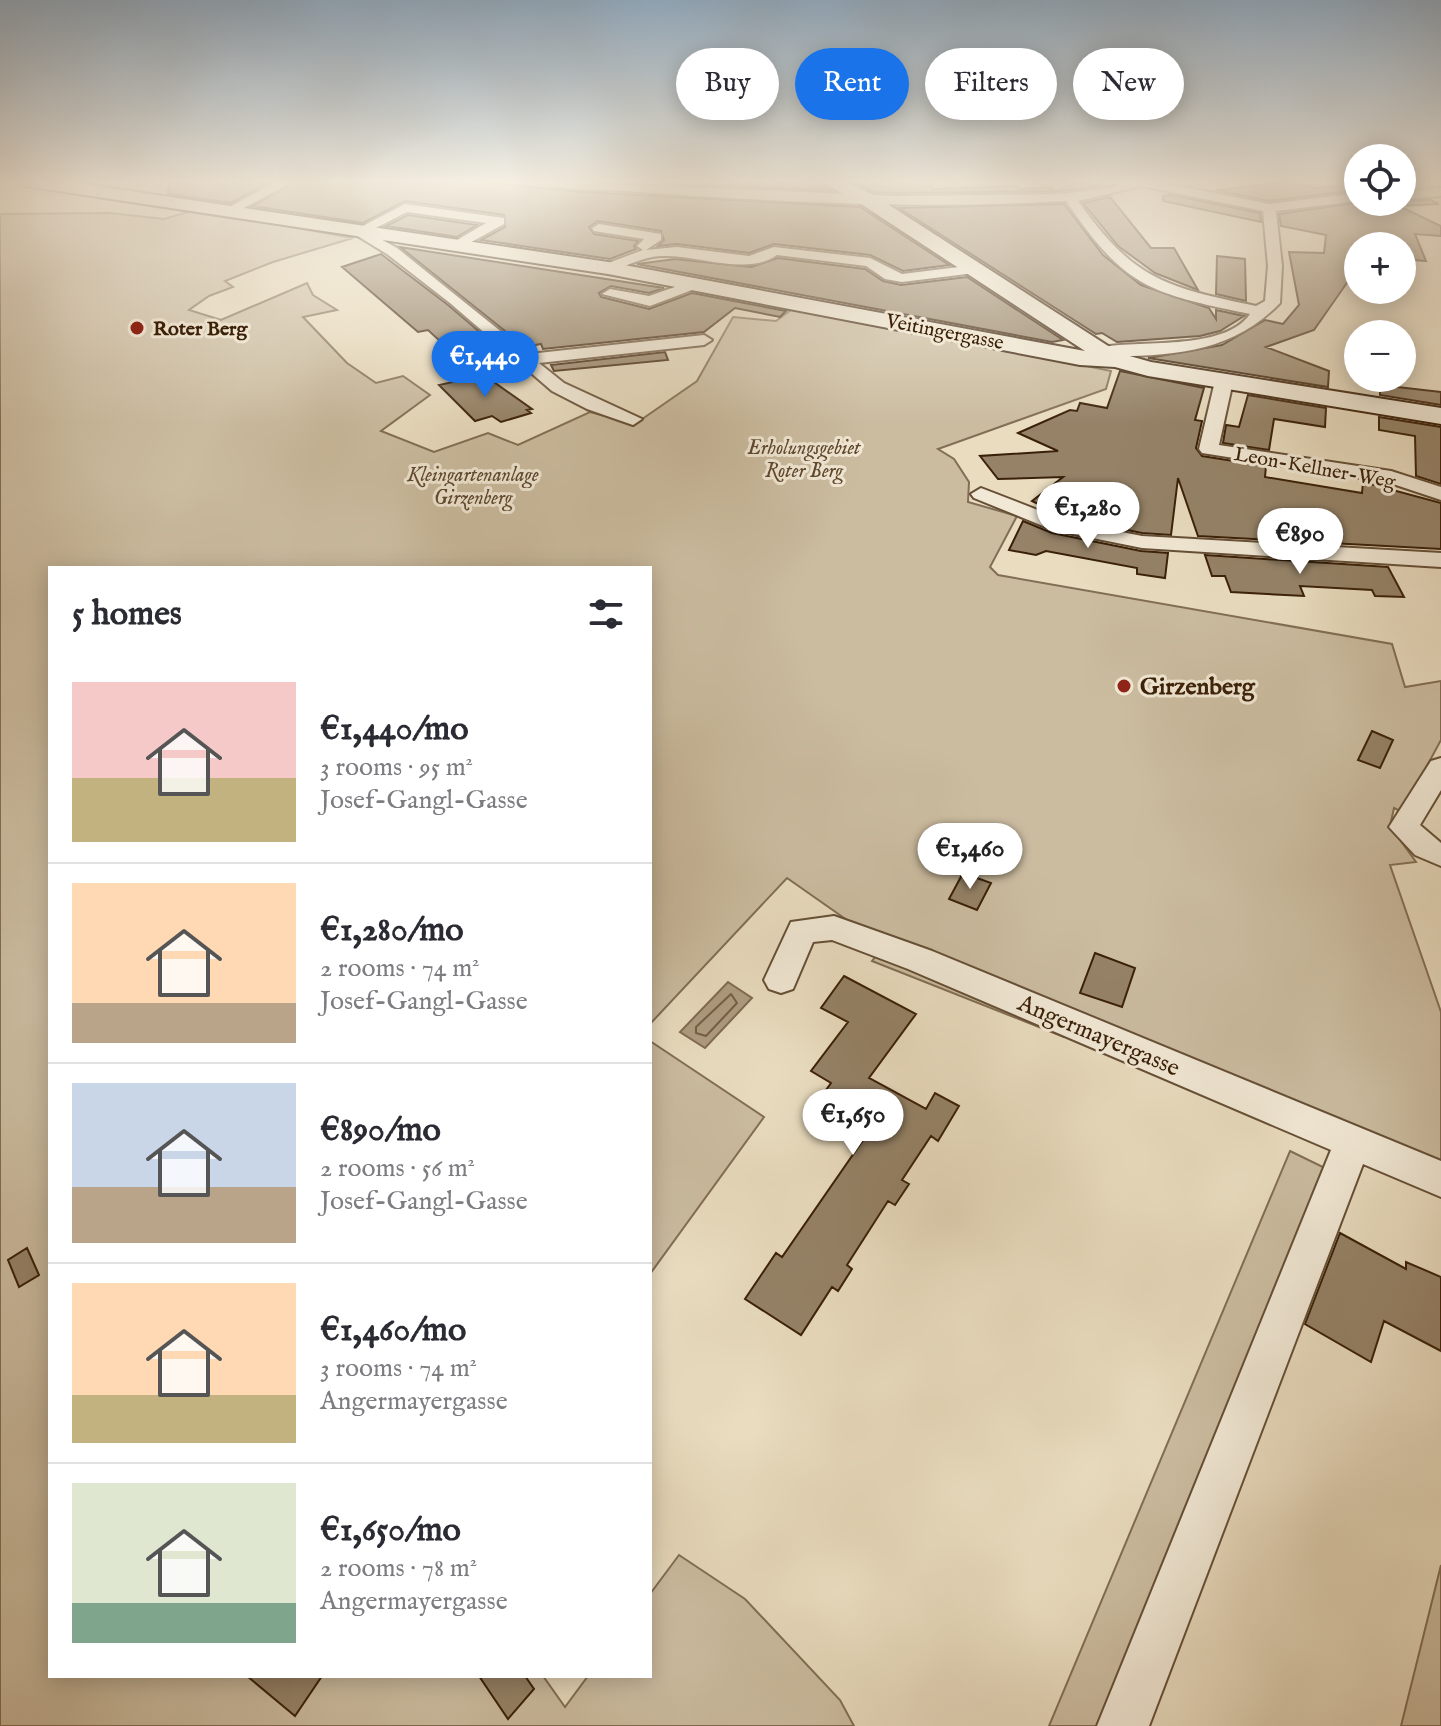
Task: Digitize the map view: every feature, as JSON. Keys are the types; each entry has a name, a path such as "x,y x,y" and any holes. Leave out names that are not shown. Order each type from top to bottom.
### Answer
{"street":[{"path":"406,262 558,387 593,405 633,419"},
{"name":"Veitingergasse","path":"564,262 1060,354 1110,356 1148,369 1441,416"},
{"path":"608,268 623,262"},
{"path":"866,262 890,276 902,278 975,269"},
{"path":"963,262 1110,356 1222,336 1249,326 1257,319 1258,311"},
{"path":"1119,262 1180,292 1258,311 1270,305 1273,298 1275,262"},
{"path":"610,294 650,301 695,284"},
{"path":"525,359 704,340"},
{"name":"Leon-Kellner-Weg","path":"1224,381 1209,449 1391,477 1441,494"},
{"path":"981,494 1060,526 1142,542 1441,560"},
{"path":"1441,767 1404,827 1425,848 1441,855"},
{"name":"Angermayergasse","path":"781,980 802,931 834,928 933,965 1441,1179"},
{"path":"1137,1711 1352,1144"}],"green space":[{"path":"0,262 275,262 225,281 233,287 209,296 189,310 221,320 307,283 313,295 337,310 303,317 347,363 376,383 403,376 430,395 381,431 434,452 488,433 518,445 590,412 635,424 697,381 733,317 776,321 795,307 1111,371 1106,389 938,449 954,459 969,482 968,502 1017,516 990,567 998,575 1392,644 1405,687 1441,681 1441,740 1402,812 1394,808 1390,826 1416,862 1390,865 1441,1012 1441,1162 1132,1034 1064,1037 872,961 884,946 787,878 652,1022 652,566 48,566 48,1678 544,1678 565,1707 587,1678 652,1678 652,1591 679,1555 745,1599 840,1700 854,1726 0,1726"},
{"path":"652,1042 764,1117 652,1271"},
{"path":"1290,1151 1329,1170 1107,1726 1049,1726"},
{"path":"1441,1565 1441,1726 1401,1726"}],"water":[{"path":"728,982 752,998 705,1048 680,1032"}],"building":[{"path":"358,262 391,262 502,351 479,356 442,343 428,330 418,332 342,267"},
{"path":"418,262 494,262 664,288 649,293 611,286 599,293 601,297 649,309 692,293 786,311 780,317 735,308 704,332 543,349 541,344 525,347"},
{"path":"699,262 751,267 767,262 806,262 865,269 883,281 901,285 967,277 1063,340 1052,342 637,264"},
{"path":"884,262 944,262 949,265 903,271"},
{"path":"983,262 1111,262 1141,285 1209,308 1216,319 1216,310 1244,316 1220,331 1200,336 1117,342 1102,333 1096,334"},
{"path":"1139,262 1182,262 1198,290 1155,273"},
{"path":"1217,262 1245,262 1246,301 1216,294"},
{"path":"1291,262 1344,262 1344,287 1314,330 1266,347 1329,371 1328,387 1148,358 1222,345 1265,320 1283,324 1299,305"},
{"path":"665,352 668,360 554,371 551,365"},
{"path":"1120,371 1204,388 1195,420 1202,421 1196,448 1202,456 1266,466 1265,477 1362,493 1363,482 1441,503 1441,549 1198,536 1178,478 1171,535 1142,533 1067,518 1032,501 1063,477 998,479 980,456 1058,451 1018,433 1070,410 1077,411 1080,403 1107,408"},
{"path":"484,375 532,409 527,410 531,413 501,422 492,416 475,421 439,385"},
{"path":"1416,389 1441,392 1441,405 1380,395 1380,392 1416,392"},
{"path":"1248,395 1326,408 1325,427 1274,419 1269,450 1223,443 1226,425 1239,427"},
{"path":"1379,417 1441,427 1441,484 1416,476 1415,436 1379,430"},
{"path":"1023,521 1052,533 1141,551 1168,553 1165,578 1137,574 1137,568 1046,551 1036,555 1009,550"},
{"path":"1205,555 1388,567 1404,597 1375,596 1372,590 1300,586 1304,596 1231,592 1225,576 1212,576"},
{"path":"1372,731 1393,740 1380,768 1358,760"},
{"path":"963,873 991,883 977,910 949,899"},
{"path":"1095,953 1135,968 1122,1007 1080,993"},
{"path":"844,976 916,1014 869,1078 926,1109 935,1093 959,1106 938,1141 931,1136 902,1180 909,1184 895,1205 888,1201 847,1265 852,1269 838,1291 832,1287 801,1335 745,1299 776,1253 782,1257 872,1127 821,1097 831,1083 811,1071 848,1022 821,1008"},
{"path":"1340,1233 1406,1269 1406,1262 1441,1277 1441,1351 1384,1321 1371,1362 1305,1324"},
{"path":"27,1248 39,1275 19,1287 8,1260"},
{"path":"249,1678 321,1678 295,1716"},
{"path":"480,1678 526,1678 534,1689 508,1719"}],"place":[{"name":"Roter Berg","path":"137,328"},
{"name":"Girzenberg","path":"1124,686"}],"park label":[{"name":"Erholungsgebiet Roter Berg","path":"804,458"},
{"name":"Kleingartenanlage Girzenberg","path":"473,486"}]}
